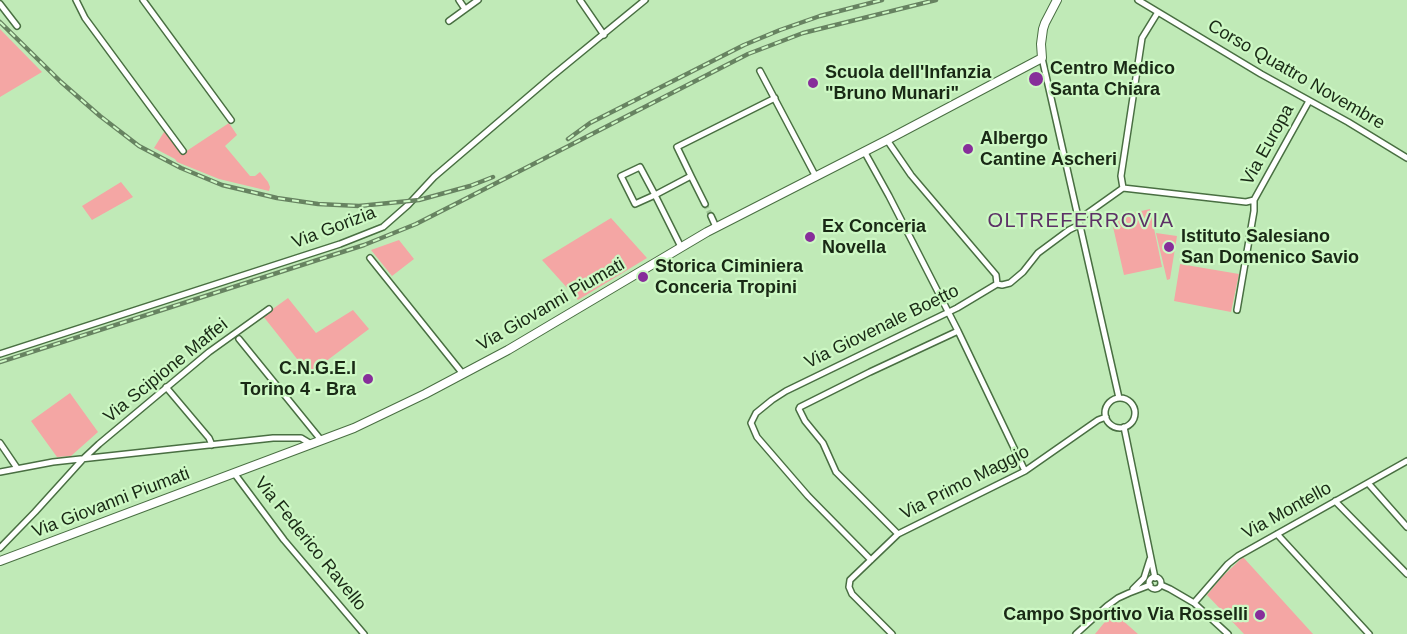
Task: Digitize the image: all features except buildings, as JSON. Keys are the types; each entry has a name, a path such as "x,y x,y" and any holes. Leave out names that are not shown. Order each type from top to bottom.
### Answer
{"street":[{"path":"76,0 85,18 183,151"},
{"path":"143,0 231,120"},
{"path":"459,0 465,9"},
{"path":"448,21 478,0"},
{"path":"580,0 604,34"},
{"name":"Via Gorizia","path":"0,354 340,244 383,227 434,177 550,77 645,0"},
{"path":"1057,0 1043,29 1042,58 1119,398"},
{"name":"Corso Quattro Novembre","path":"1138,0 1407,158"},
{"path":"0,4 17,26"},
{"path":"1158,12 1142,38 1121,176 1123,188 1246,202 1254,200"},
{"name":"Via Giovanni Piumati","path":"0,561 373,420 508,350 716,227 1042,58"},
{"path":"760,71 816,177"},
{"path":"705,204 677,147 775,98"},
{"name":"Via Europa","path":"1237,310 1254,200 1309,101"},
{"path":"887,140 922,187 996,275 997,284"},
{"path":"864,151 958,331 1025,471"},
{"path":"681,247 655,195 640,167 621,176 635,204 655,195 691,176"},
{"name":"Via Giovenale Boetto","path":"871,560 808,496 753,431 751,423 756,413 786,392 957,308 997,284 1010,283 1023,272 1038,253 1123,188"},
{"path":"711,216 716,227"},
{"path":"370,258 463,374"},
{"name":"Via Scipione Maffei","path":"0,548 83,459 209,352 269,309"},
{"path":"898,534 836,472 823,443 805,421 799,409 870,372 958,331"},
{"path":"239,339 321,440"},
{"path":"166,387 212,445"},
{"path":"1119,398 1130,401 1135,414 1132,422 1119,428 1111,424 1105,412 1109,403 1119,398"},
{"name":"Via Primo Maggio","path":"892,634 852,594 849,587 850,580 898,534 1025,471 1098,420 1106,417"},
{"path":"1124,427 1155,578 1160,580 1161,585 1194,603 1227,634"},
{"path":"277,438 288,443 293,451"},
{"path":"0,472 44,463 277,438 301,438 311,444"},
{"path":"0,443 17,468"},
{"name":"Via Montello","path":"1194,603 1227,564 1252,547 1407,461"},
{"name":"Via Federico Ravello","path":"234,473 284,540 364,634"},
{"path":"1368,483 1407,527"},
{"path":"1335,501 1407,574"},
{"path":"1277,534 1369,634"},
{"path":"1129,593 1144,578 1150,557"},
{"path":"1150,585 1151,579 1155,578"},
{"path":"1150,585 1155,589 1161,585"},
{"path":"1076,634 1107,606 1129,593 1150,585"}],"shaded area":[{"path":"0,29 42,72 0,97"},
{"path":"229,123 237,135 225,146 250,176 255,176 260,172 268,182 269,191 219,179 177,162 154,148 164,132 182,154"},
{"path":"121,182 133,197 92,220 82,206"},
{"path":"1150,209 1162,267 1124,275 1111,218"},
{"path":"611,218 647,258 578,300 542,260"},
{"path":"1156,233 1177,236 1170,279 1167,280"},
{"path":"399,240 414,259 392,276 371,250"},
{"path":"1180,264 1239,274 1231,312 1174,301"},
{"path":"288,298 316,333 353,310 369,329 309,374 263,316"},
{"path":"70,393 98,432 71,456 57,457 31,421"},
{"name":"Campo Sportivo Via Rosselli","path":"1243,557 1313,634 1244,634 1207,595"},
{"path":"1113,612 1138,634 1095,634"}],"tunnel":[{"path":"705,204 711,216"}],"railway":[{"path":"568,139 590,123 744,45 820,16 882,0"},
{"path":"0,362 364,245 416,224 748,54 803,33 936,0"},
{"path":"0,22 61,82 139,146 181,168 222,185 277,198 318,204 359,206 419,200 493,177"}],"place":[{"name":"Centro Medico Santa Chiara","path":"1036,79"},
{"name":"Scuola dell'Infanzia \"Bruno Munari\"","path":"813,83"},
{"name":"Albergo Cantine Ascheri","path":"968,149"},
{"name":"Ex Conceria Novella","path":"810,237"},
{"name":"Istituto Salesiano San Domenico Savio","path":"1169,247"},
{"name":"Storica Ciminiera Conceria Tropini","path":"643,277"},
{"name":"C.N.G.E.I Torino 4 - Bra","path":"368,379"},
{"name":"Campo Sportivo Via Rosselli","path":"1260,615"}],"district":[{"name":"OLTREFERROVIA","path":"1081,221"}]}
